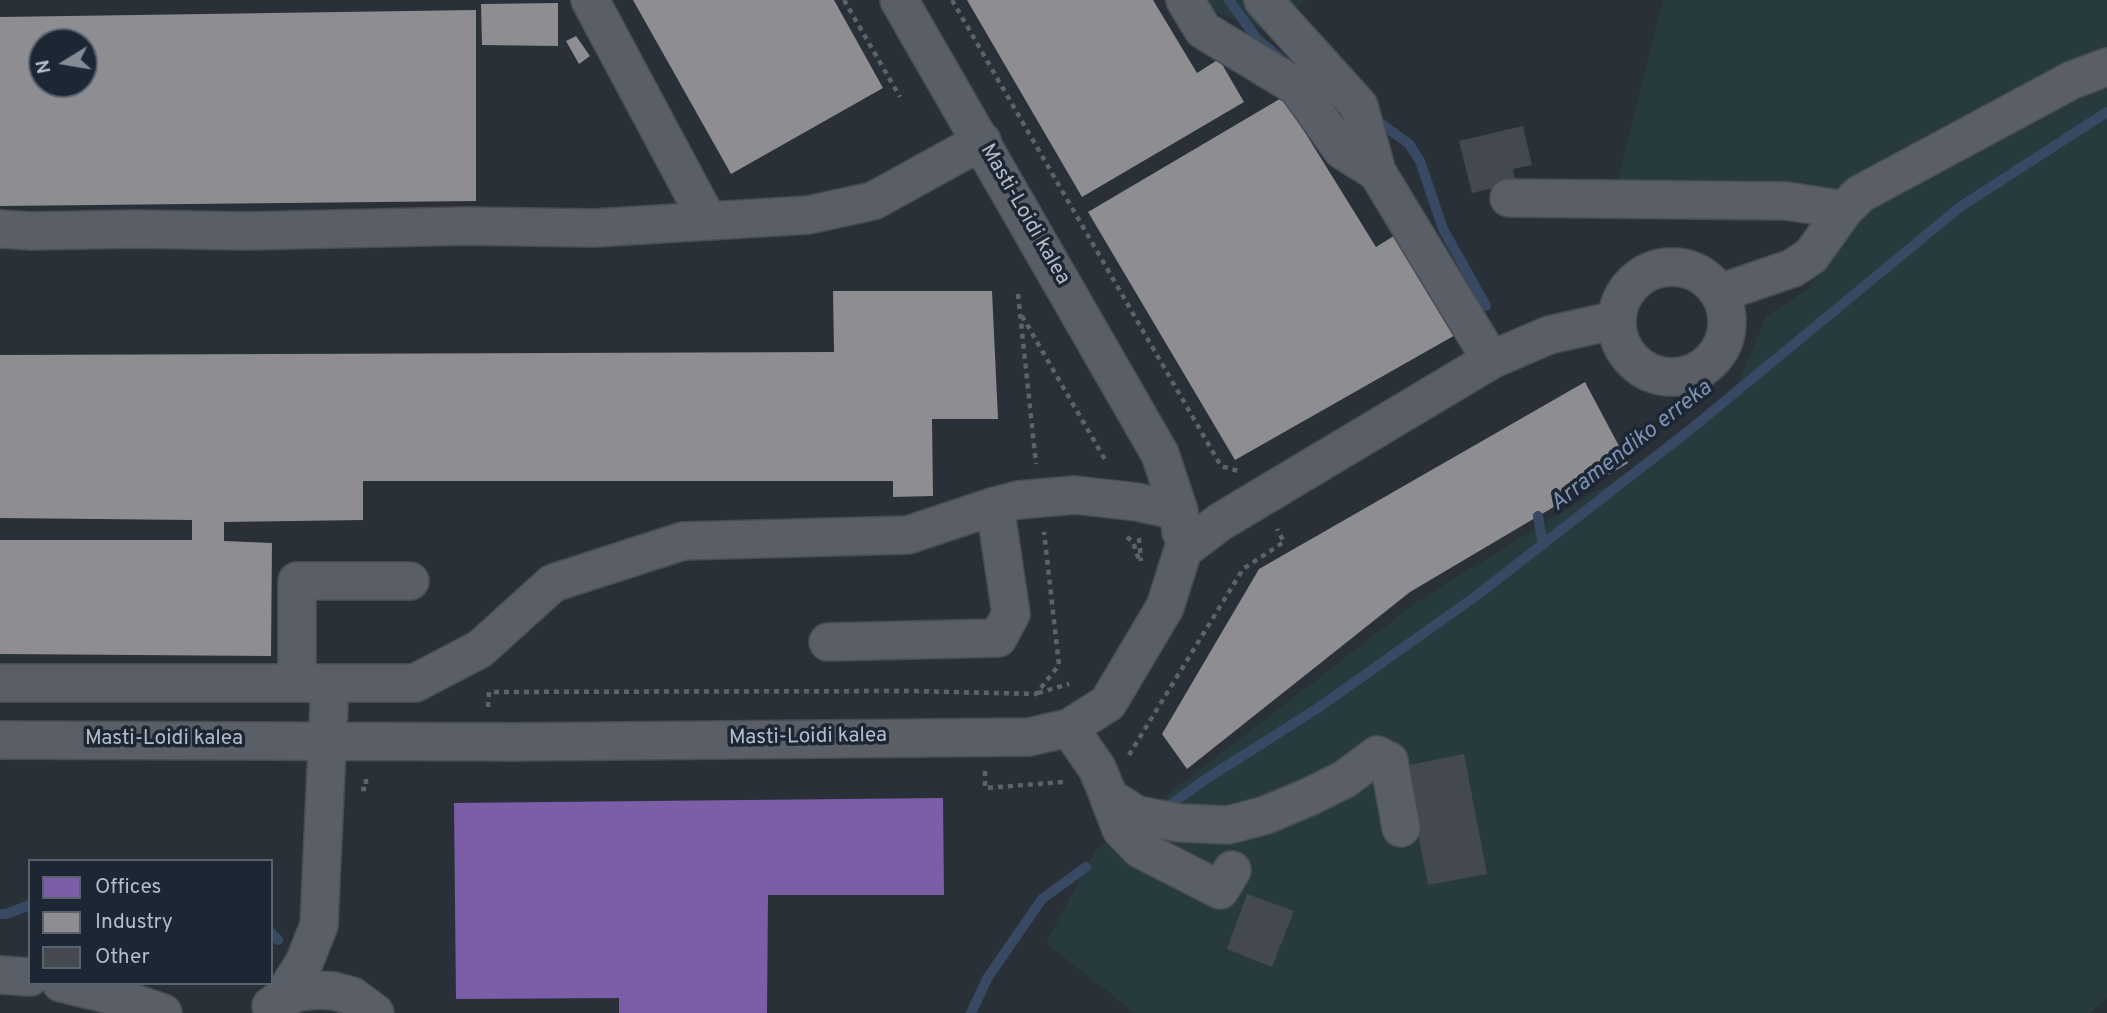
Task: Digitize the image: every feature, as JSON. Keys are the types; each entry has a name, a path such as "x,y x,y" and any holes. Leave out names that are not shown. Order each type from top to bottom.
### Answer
{"street":[{"path":"590,0 708,221"},
{"name":"Masti-Loidi kalea","path":"0,740 515,742 1029,737 1069,728 1108,703 1165,607 1183,550 1179,511 1160,454 899,0"},
{"path":"1185,0 1203,30 1297,87 1342,150 1377,172"},
{"path":"1263,0 1359,106 1377,172 1491,360"},
{"path":"1720,293 1793,268 1811,256 1844,210 1860,194 2072,80 2107,67"},
{"path":"0,229 246,231 466,226 594,228 807,215 873,201 982,141"},
{"path":"1509,198 1787,201 1844,210"},
{"path":"1666,266 1682,267 1701,273 1720,293 1728,317 1724,342 1709,364 1691,374 1672,378 1648,372 1635,363 1619,339 1616,320 1628,287 1642,274 1666,266"},
{"path":"1183,550 1220,522 1491,360 1549,334 1616,320"},
{"path":"0,684 415,683 480,649 553,583 683,541 908,535 1018,500 1075,495 1137,502 1179,511"},
{"path":"828,642 998,638 1011,614 995,506"},
{"path":"271,1006 304,963 319,925 329,740 314,683 297,581 410,581"},
{"path":"1069,728 1097,768 1121,829 1140,849 1220,890 1232,870"},
{"path":"1109,797 1136,815 1180,823 1228,825 1266,815 1311,796 1345,779 1377,755 1389,761 1401,828"},
{"path":"319,925 332,963 364,1005"},
{"path":"0,975 28,977"},
{"path":"70,985 107,993 163,1013"},
{"path":"271,1006 298,992 316,990 334,991 364,1005"}],"path":[{"path":"844,0 900,97"},
{"path":"952,0 1222,466 1243,472 1259,500"},
{"path":"1137,502 1142,567"},
{"path":"1036,694 1071,683"}],"green space":[{"path":"1201,0 1305,0 1267,31 1206,9"},
{"path":"1663,0 2107,0 2107,54 1834,194 1616,187"},
{"path":"2107,81 2107,998 2090,1013 1135,1013 1046,943 1095,851 1418,601 1679,440 1732,398 1766,316 1809,289 1858,214"}],"building: Offices":[{"path":"943,798 944,895 768,895 767,1013 619,1013 619,998 456,999 454,803"}],"building: Industry":[{"path":"633,0 834,0 883,88 731,174"},
{"path":"967,0 1153,0 1197,73 1219,59 1244,102 1082,197"},
{"path":"558,3 558,46 482,45 481,4"},
{"path":"476,10 476,201 0,206 0,17"},
{"path":"576,36 590,56 579,64 566,41"},
{"path":"1283,97 1376,247 1397,234 1457,334 1235,460 1088,212"},
{"path":"833,291 992,291 998,419 932,419 933,496 893,497 893,481 363,481 363,520 224,522 224,541 272,543 271,656 0,654 0,540 192,540 192,520 0,518 0,355 834,352"},
{"path":"1585,382 1628,463 1410,592 1187,769 1162,734 1259,569"}],"building: Other":[{"path":"1523,126 1532,165 1513,169 1516,183 1472,193 1459,141"},
{"path":"1464,754 1487,874 1428,885 1405,766"},
{"path":"1247,894 1294,911 1272,967 1227,949"}],"waterway":[{"path":"1229,0 1257,39 1280,58"},
{"name":"Arramendiko erreka","path":"1173,803 1318,708 1476,596 1691,429 1960,207 2107,112"},
{"path":"1376,120 1409,144 1420,161 1443,229 1486,306"},
{"path":"1538,516 1543,545"},
{"path":"971,1013 988,977 1042,899 1086,867"},
{"path":"0,914 28,906"},
{"path":"273,935 278,940"}]}
